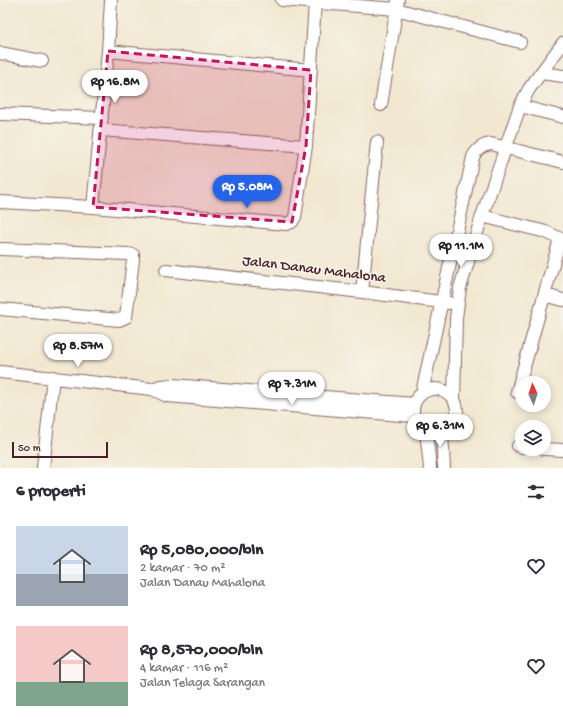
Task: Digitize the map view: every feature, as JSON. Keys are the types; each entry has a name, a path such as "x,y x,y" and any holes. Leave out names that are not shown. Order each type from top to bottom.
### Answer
{"street":[{"path":"94,207 111,0"},
{"path":"282,0 397,5 520,42"},
{"path":"0,202 94,207 289,224 295,217 306,146 314,2"},
{"path":"381,105 397,5"},
{"path":"563,43 529,89 520,106 505,148 464,270 457,305 454,400 457,410 455,421 448,429 442,432 437,433 426,431 415,421 414,410 422,393 472,157 475,152 484,145 491,144 505,148 563,162"},
{"path":"108,51 311,70"},
{"path":"0,53 42,61"},
{"path":"541,73 563,76"},
{"path":"520,106 563,117"},
{"path":"0,114 306,146"},
{"path":"362,292 377,142"},
{"path":"482,216 546,232 562,239 522,376"},
{"path":"0,249 128,254 133,255 133,260 126,316 123,319 119,320 0,310"},
{"name":"Jalan Danau Mahalona","path":"166,270 362,292 457,305"},
{"path":"545,295 563,300"},
{"path":"0,372 152,389 160,386 173,385 414,410"},
{"path":"43,468 53,377"},
{"path":"422,393 430,389 439,389 448,393 454,400"},
{"path":"426,431 430,468"},
{"path":"442,432 444,468"},
{"path":"551,449 563,450"}],"highlighted area":[{"path":"108,51 311,70 306,146 292,222 93,207"}]}
